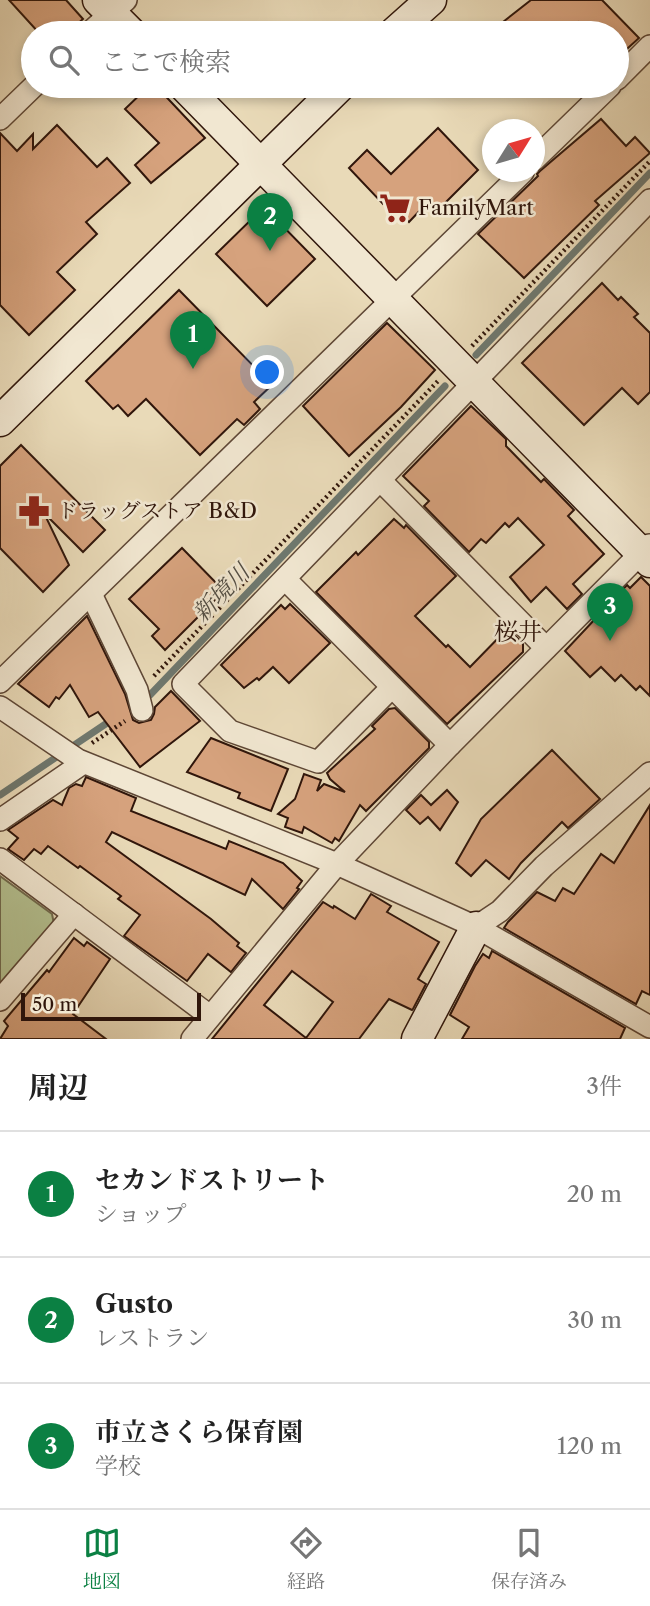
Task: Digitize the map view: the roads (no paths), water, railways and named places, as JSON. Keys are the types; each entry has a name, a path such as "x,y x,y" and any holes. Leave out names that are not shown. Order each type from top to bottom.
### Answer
{"street":[{"path":"407,21 431,0"},
{"path":"98,21 111,4 123,21"},
{"path":"629,67 650,46"},
{"path":"0,119 22,98"},
{"path":"192,1039 337,864 450,744 647,553 464,374 196,98"},
{"path":"0,421 328,98"},
{"path":"545,149 598,98"},
{"path":"0,682 513,182"},
{"path":"392,687 318,762 230,731 183,684 380,480 464,374 650,200"},
{"path":"380,480 546,648"},
{"path":"285,579 450,744"},
{"path":"91,594 139,700"},
{"path":"0,707 70,756 337,864 476,927 650,1027"},
{"path":"0,820 70,756"},
{"path":"417,1039 476,927 500,911 544,866 650,773"},
{"path":"0,859 210,1016"},
{"path":"0,1000 74,914"}],"waterway":[{"name":"新境川","path":"476,355 650,173"},
{"name":"新境川","path":"143,700 445,386"},
{"name":"新境川","path":"0,795 113,719"}],"place":[{"name":"FamilyMart","path":"395,208"},
{"name":"Gusto","path":"270,251"},
{"name":"セカンドストリート","path":"193,369"},
{"name":"ドラッグストア B&D","path":"34,511"},
{"name":"市立さくら保育園","path":"610,641"}],"district":[{"name":"桜井","path":"518,632"}]}
